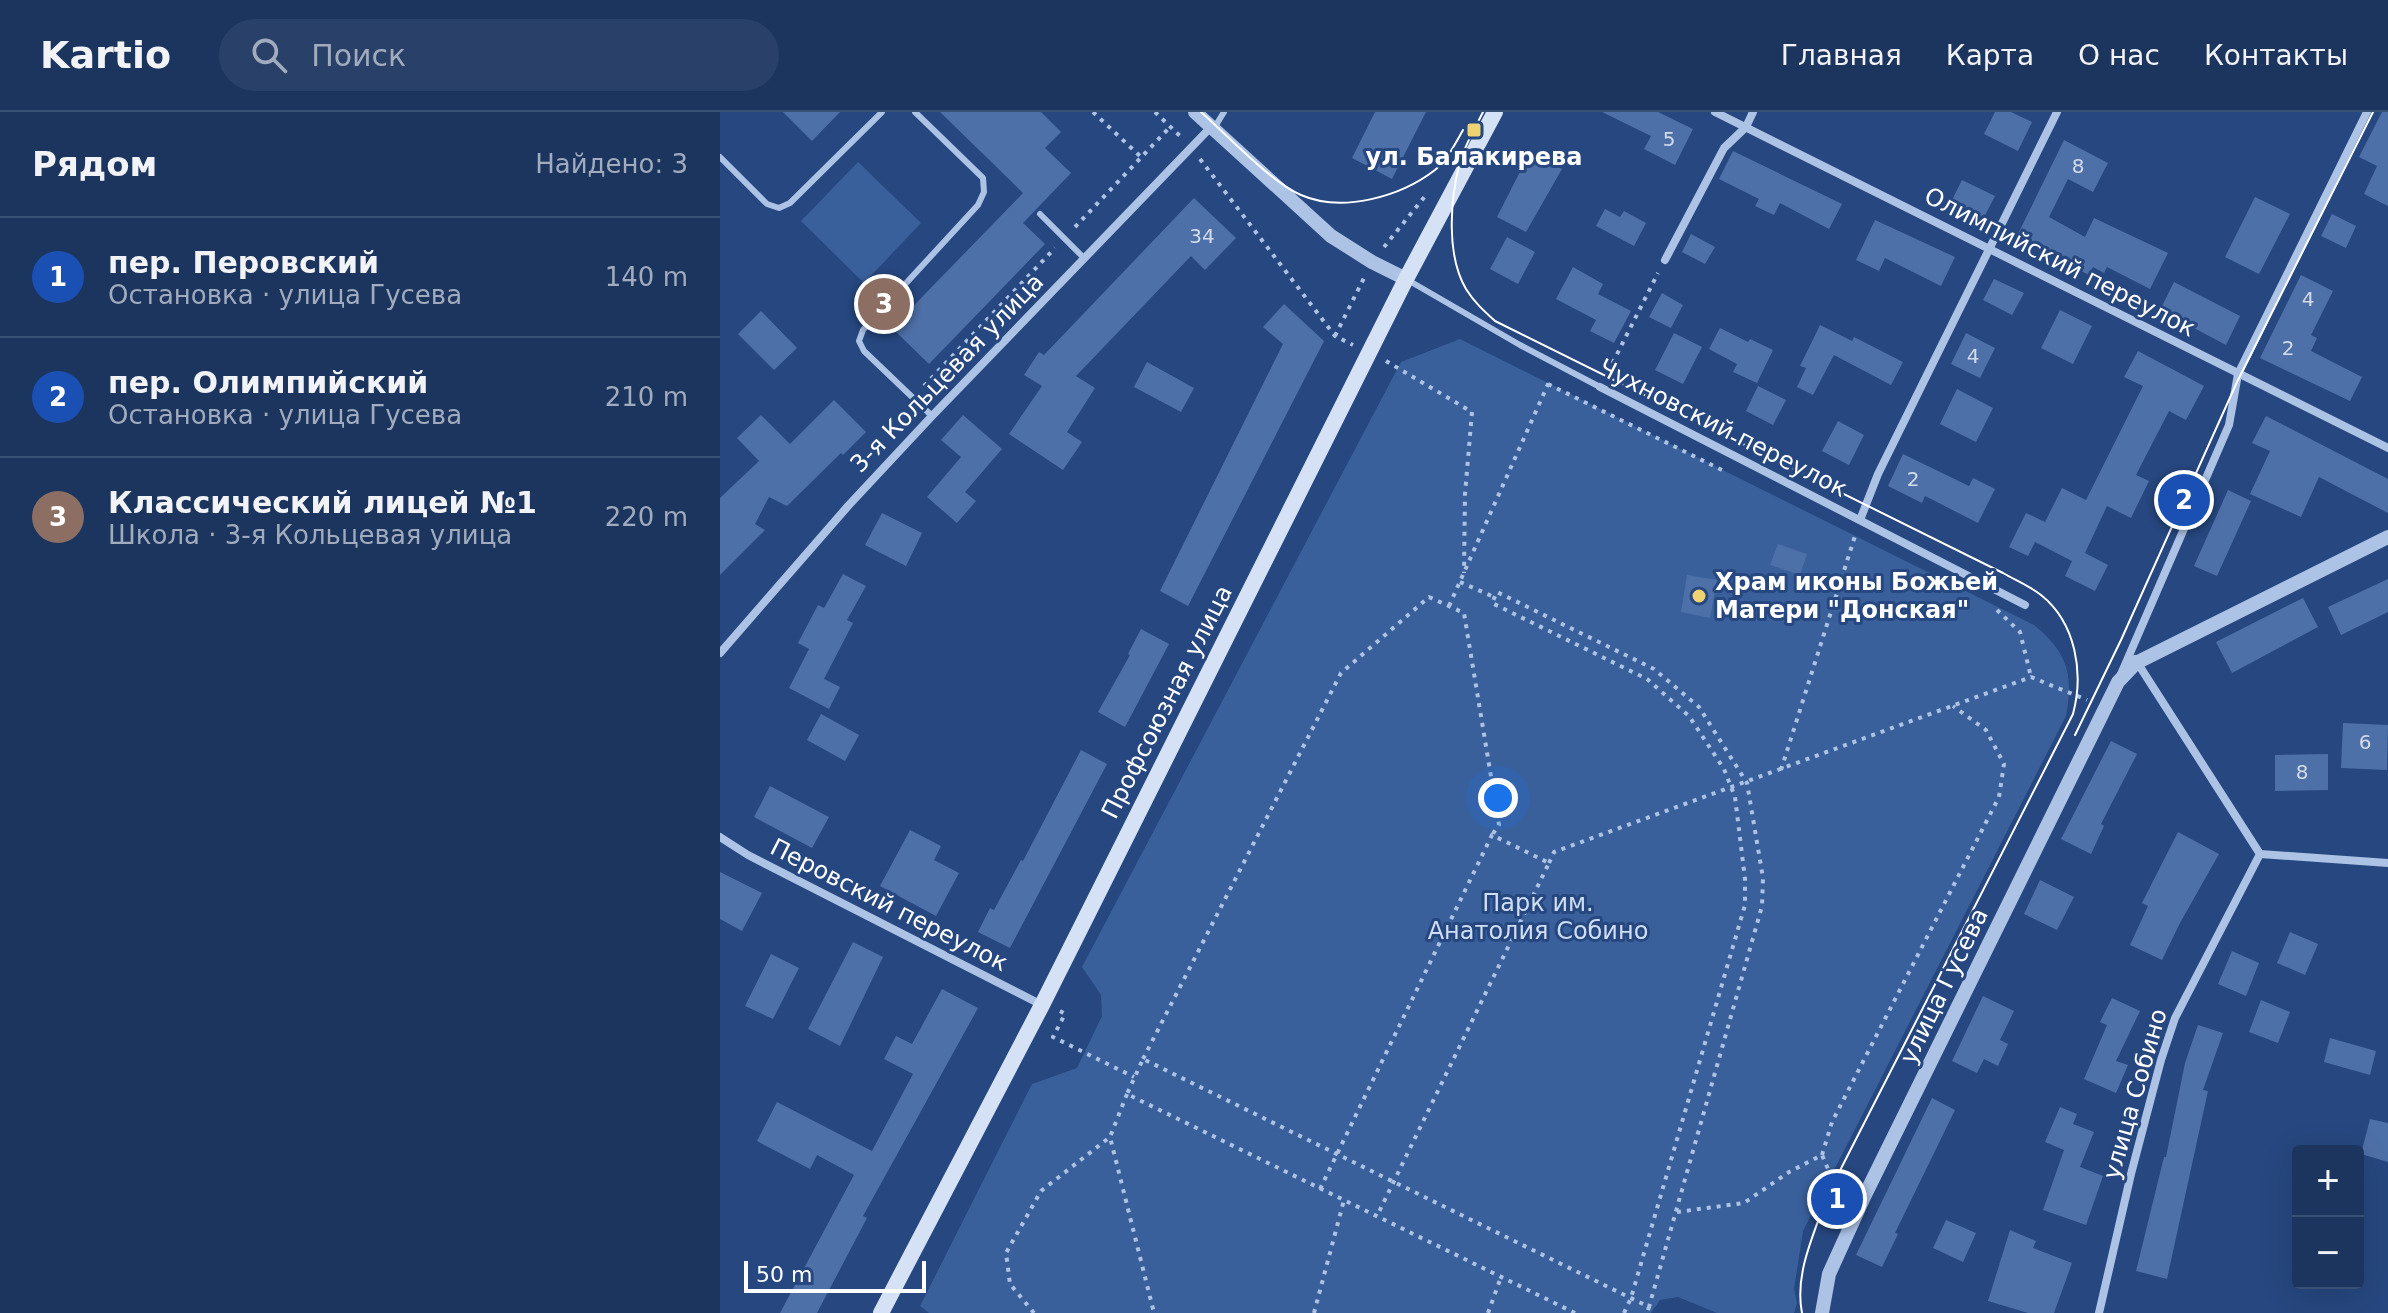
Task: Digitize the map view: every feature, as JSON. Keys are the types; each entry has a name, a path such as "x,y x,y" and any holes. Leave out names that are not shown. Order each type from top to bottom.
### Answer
{"main road":[{"name":"Профсоюзная улица","path":"881,1313 1042,1005 1406,279 1495,112"}],"street":[{"path":"1195,112 1331,236 1406,279"},
{"name":"Олимпийский переулок","path":"1715,112 2388,448"},
{"path":"1665,260 1724,148 1746,127 1753,112"},
{"path":"1860,520 1878,474 2057,112"},
{"name":"улица Гусева","path":"1822,1313 1829,1274 2118,682 2229,425 2238,374 2367,112"},
{"name":"3-я Кольцевая улица","path":"720,653 848,506 932,416 1212,129"},
{"name":"Чухновский переулок","path":"1600,387 2025,605"},
{"name":"улица Гусева","path":"2118,682 2136,663 2388,537"},
{"path":"2131,647 2136,663 2260,854 2388,863"},
{"name":"Перовский переулок","path":"720,837 748,855 1042,1005"},
{"name":"улица Собино","path":"2099,1313 2165,1046 2193,981 2260,854"}],"lane":[{"path":"720,157 767,204 779,208 790,203 882,112"},
{"path":"915,112 983,178 984,192 978,205 863,330 859,341 864,351 932,416"},
{"path":"1212,129 1224,112"},
{"path":"1040,214 1084,258"},
{"name":"Чухновский переулок","path":"1406,279 1600,387"}],"path":[{"path":"1093,112 1141,157"},
{"path":"1155,112 1191,148 1335,336 1372,262 1435,184"},
{"path":"913,398 1170,127"},
{"path":"1600,387 1665,260"},
{"path":"1449,606 1548,384 1561,368"},
{"path":"1405,373 1472,412 1465,494 1464,573"},
{"path":"1548,384 1730,475"},
{"path":"1781,770 1860,520"},
{"path":"1848,533 1854,537"},
{"path":"1460,582 1494,597"},
{"path":"1143,1059 1631,1298 1648,1310 1762,906 1763,878 1747,783 1699,707 1654,669 1497,592 1494,597 1492,603 1647,679 1689,716 1733,788 1745,879 1745,905 1631,1298 1624,1313"},
{"path":"1034,1313 1010,1284 1006,1253 1041,1191 1110,1137 1143,1059 1341,673 1429,597 1464,613 1499,825 1320,1189"},
{"path":"1993,606 2020,632 2031,677"},
{"path":"1377,1216 1554,852 2031,677 2104,707"},
{"path":"1864,1197 1834,1183 1822,1155 1832,1122 1999,797 2004,764 1986,730 1953,706"},
{"path":"1492,835 1549,863"},
{"path":"1042,1005 1065,1014 1053,1037 1135,1077"},
{"path":"1127,1094 1575,1313"},
{"path":"1110,1137 1154,1313"},
{"path":"1677,1212 1744,1203 1789,1172 1822,1155"},
{"path":"1314,1313 1344,1200"},
{"path":"1488,1313 1501,1277"}],"green space":[{"path":"858,162 921,223 864,283 801,221"},
{"name":"Парк им. Анатолия Собино","path":"1460,339 2034,625 2054,645 2065,665 2069,688 2066,716 1803,1231 1794,1289 1797,1303 1794,1313 1717,1313 1678,1297 1660,1300 1651,1313 929,1313 920,1306 1032,1084 1077,1068 1102,1016 1101,995 1082,967 1401,362"}],"building":[{"path":"783,112 840,112 812,141"},
{"path":"940,112 1041,112 1061,132 1045,148 1071,173 1023,223 1045,244 929,364 892,328 1023,193"},
{"path":"1375,112 1426,112 1392,179 1352,158"},
{"path":"1602,112 1658,112 1693,129 1675,165 1644,149 1651,136"},
{"path":"1995,112 2011,112 2032,122 2018,151 1984,134"},
{"path":"2382,112 2388,112 2388,206 2364,194 2377,166 2359,157"},
{"path":"2064,140 2108,163 2093,192 2068,179 2049,217 2085,237 2094,218 2168,253 2150,289 2107,267 2104,273 2093,267 2089,275 2016,238"},
{"path":"1733,151 1842,204 1829,229 1780,203 1774,215 1755,206 1759,199 1719,179"},
{"path":"1530,152 1562,169 1526,232 1497,217"},
{"path":"1962,180 1995,196 1982,221 1950,204"},
{"path":"2255,197 2290,214 2259,274 2225,257"},
{"path":"1194,198 1236,238 1205,270 1191,256 1076,376 1095,388 1067,432 1082,442 1063,470 1009,434 1042,386 1024,375 1039,352 1044,355"},
{"path":"1605,209 1620,217 1624,211 1646,223 1634,246 1596,226"},
{"path":"2332,214 2356,226 2346,248 2321,236"},
{"path":"1875,220 1955,257 1941,286 1885,258 1879,271 1856,260"},
{"path":"1691,234 1715,247 1705,264 1682,252"},
{"path":"1507,237 1535,252 1518,284 1490,269"},
{"path":"1573,267 1603,284 1598,294 1631,311 1614,343 1590,331 1596,320 1556,299"},
{"path":"2301,275 2333,291 2311,335 2317,338 2311,351 2362,377 2350,401 2260,358"},
{"path":"1994,279 2024,293 2012,315 1983,300"},
{"path":"2174,282 2240,316 2226,345 2160,310"},
{"path":"1662,293 1683,305 1671,328 1649,317"},
{"path":"1284,304 1324,341 1188,606 1160,591 1283,344 1263,327"},
{"path":"2060,310 2092,326 2073,364 2041,348"},
{"path":"761,311 797,348 774,370 738,334"},
{"path":"1820,325 1852,341 1854,337 1903,362 1891,385 1834,355 1813,395 1797,387 1806,368 1800,366"},
{"path":"1720,328 1773,350 1757,383 1733,372 1737,364 1709,349"},
{"path":"1674,333 1702,347 1683,384 1655,370"},
{"path":"1966,333 1995,348 1980,378 1951,364"},
{"path":"2138,351 2204,386 2186,420 2169,411 2136,475 2149,481 2131,518 2107,506 2085,553 2108,565 2095,591 2065,576 2072,561 2035,542 2028,556 2009,547 2026,513 2045,522 2062,488 2086,500 2143,386 2124,377"},
{"path":"1147,362 1194,388 1181,412 1134,387"},
{"path":"1758,386 1786,400 1773,425 1746,411"},
{"path":"1957,389 1993,408 1976,442 1940,424"},
{"path":"834,400 866,432 787,506 769,497 755,524 765,530 720,575 720,498 759,461 737,438 761,415 790,444"},
{"path":"963,415 1002,449 965,492 976,501 957,523 927,497 961,457 941,440"},
{"path":"2266,416 2388,479 2388,513 2319,477 2301,517 2250,494 2270,451 2252,443"},
{"path":"1838,421 1864,435 1849,465 1822,451"},
{"path":"1903,454 1969,486 1973,478 1995,489 1978,523 1925,496 1922,503 1888,486"},
{"path":"2228,490 2251,501 2217,576 2194,566"},
{"path":"882,513 922,533 906,566 865,545"},
{"path":"1778,544 1807,554 1800,575 1770,565"},
{"path":"843,574 866,586 847,620 853,623 824,679 840,687 829,709 789,688 809,649 798,643 818,605 824,608"},
{"name":"Храм иконы Божьей Матери \"Донская\"","path":"1687,575 1717,580 1710,618 1681,612"},
{"path":"2388,579 2388,612 2341,635 2328,607"},
{"path":"2303,598 2318,627 2232,673 2216,642"},
{"path":"1141,629 1169,644 1125,727 1098,712"},
{"path":"821,714 859,735 845,761 807,740"},
{"path":"2343,723 2388,725 2387,770 2341,768"},
{"path":"2111,741 2137,754 2101,824 2104,826 2091,854 2061,839"},
{"path":"1081,750 1107,764 1010,948 978,932 990,908 994,910 1023,861"},
{"path":"2328,754 2328,790 2275,791 2275,755"},
{"path":"770,786 829,817 812,848 754,817"},
{"path":"910,830 941,846 934,860 959,873 936,916 880,886"},
{"path":"2178,832 2219,854 2162,960 2130,945 2148,906 2142,903"},
{"path":"720,872 762,893 742,931 720,919"},
{"path":"2040,880 2074,897 2057,930 2024,914"},
{"path":"2290,932 2318,944 2305,975 2277,963"},
{"path":"853,942 883,957 840,1046 808,1029"},
{"path":"2232,951 2259,963 2246,996 2218,984"},
{"path":"771,954 799,968 773,1019 745,1006"},
{"path":"942,989 978,1008 863,1216 867,1218 817,1313 780,1313 854,1175 817,1155 810,1169 757,1141 777,1102 872,1151 913,1074 884,1059 896,1036 912,1044"},
{"path":"1983,996 2014,1011 2000,1040 2008,1044 1998,1066 1984,1059 1977,1073 1952,1061"},
{"path":"2112,998 2140,1011 2116,1061 2128,1065 2116,1093 2084,1079 2107,1025 2100,1022"},
{"path":"2261,1000 2290,1012 2278,1043 2249,1032"},
{"path":"2198,1025 2223,1033 2203,1090 2208,1091 2167,1279 2136,1271 2166,1157 2185,1063"},
{"path":"2330,1038 2376,1051 2370,1075 2324,1062"},
{"path":"1932,1098 1955,1110 1895,1233 1898,1234 1882,1267 1856,1255"},
{"path":"2060,1107 2077,1114 2073,1124 2094,1132 2080,1167 2103,1176 2086,1225 2043,1210 2064,1150 2045,1142"},
{"path":"2370,1119 2388,1123 2388,1162 2364,1155"},
{"path":"1946,1220 1976,1233 1963,1262 1933,1248"},
{"path":"2010,1230 2036,1241 2033,1248 2072,1263 2054,1313 2028,1313 1988,1301"}],"tram line":[{"path":"1201,112 1289,189 1317,200 1334,202 1388,195 1421,180 1443,162 1463,130"},
{"path":"1483,112 1460,162 1452,227 1455,260 1466,289 1495,321 2027,586 2053,606 2074,650 2078,682 2073,714 1828,1194 1803,1268 1802,1313"},
{"path":"2075,735 2237,382 2373,112"}],"place":[{"name":"ул. Балакирева","path":"1474,130"},
{"name":"Классический лицей №1","path":"884,304"},
{"name":"пер. Олимпийский","path":"2184,500"},
{"name":"Храм иконы Божьей Матери \"Донская\"","path":"1699,596"},
{"name":"пер. Перовский","path":"1837,1199"}]}
